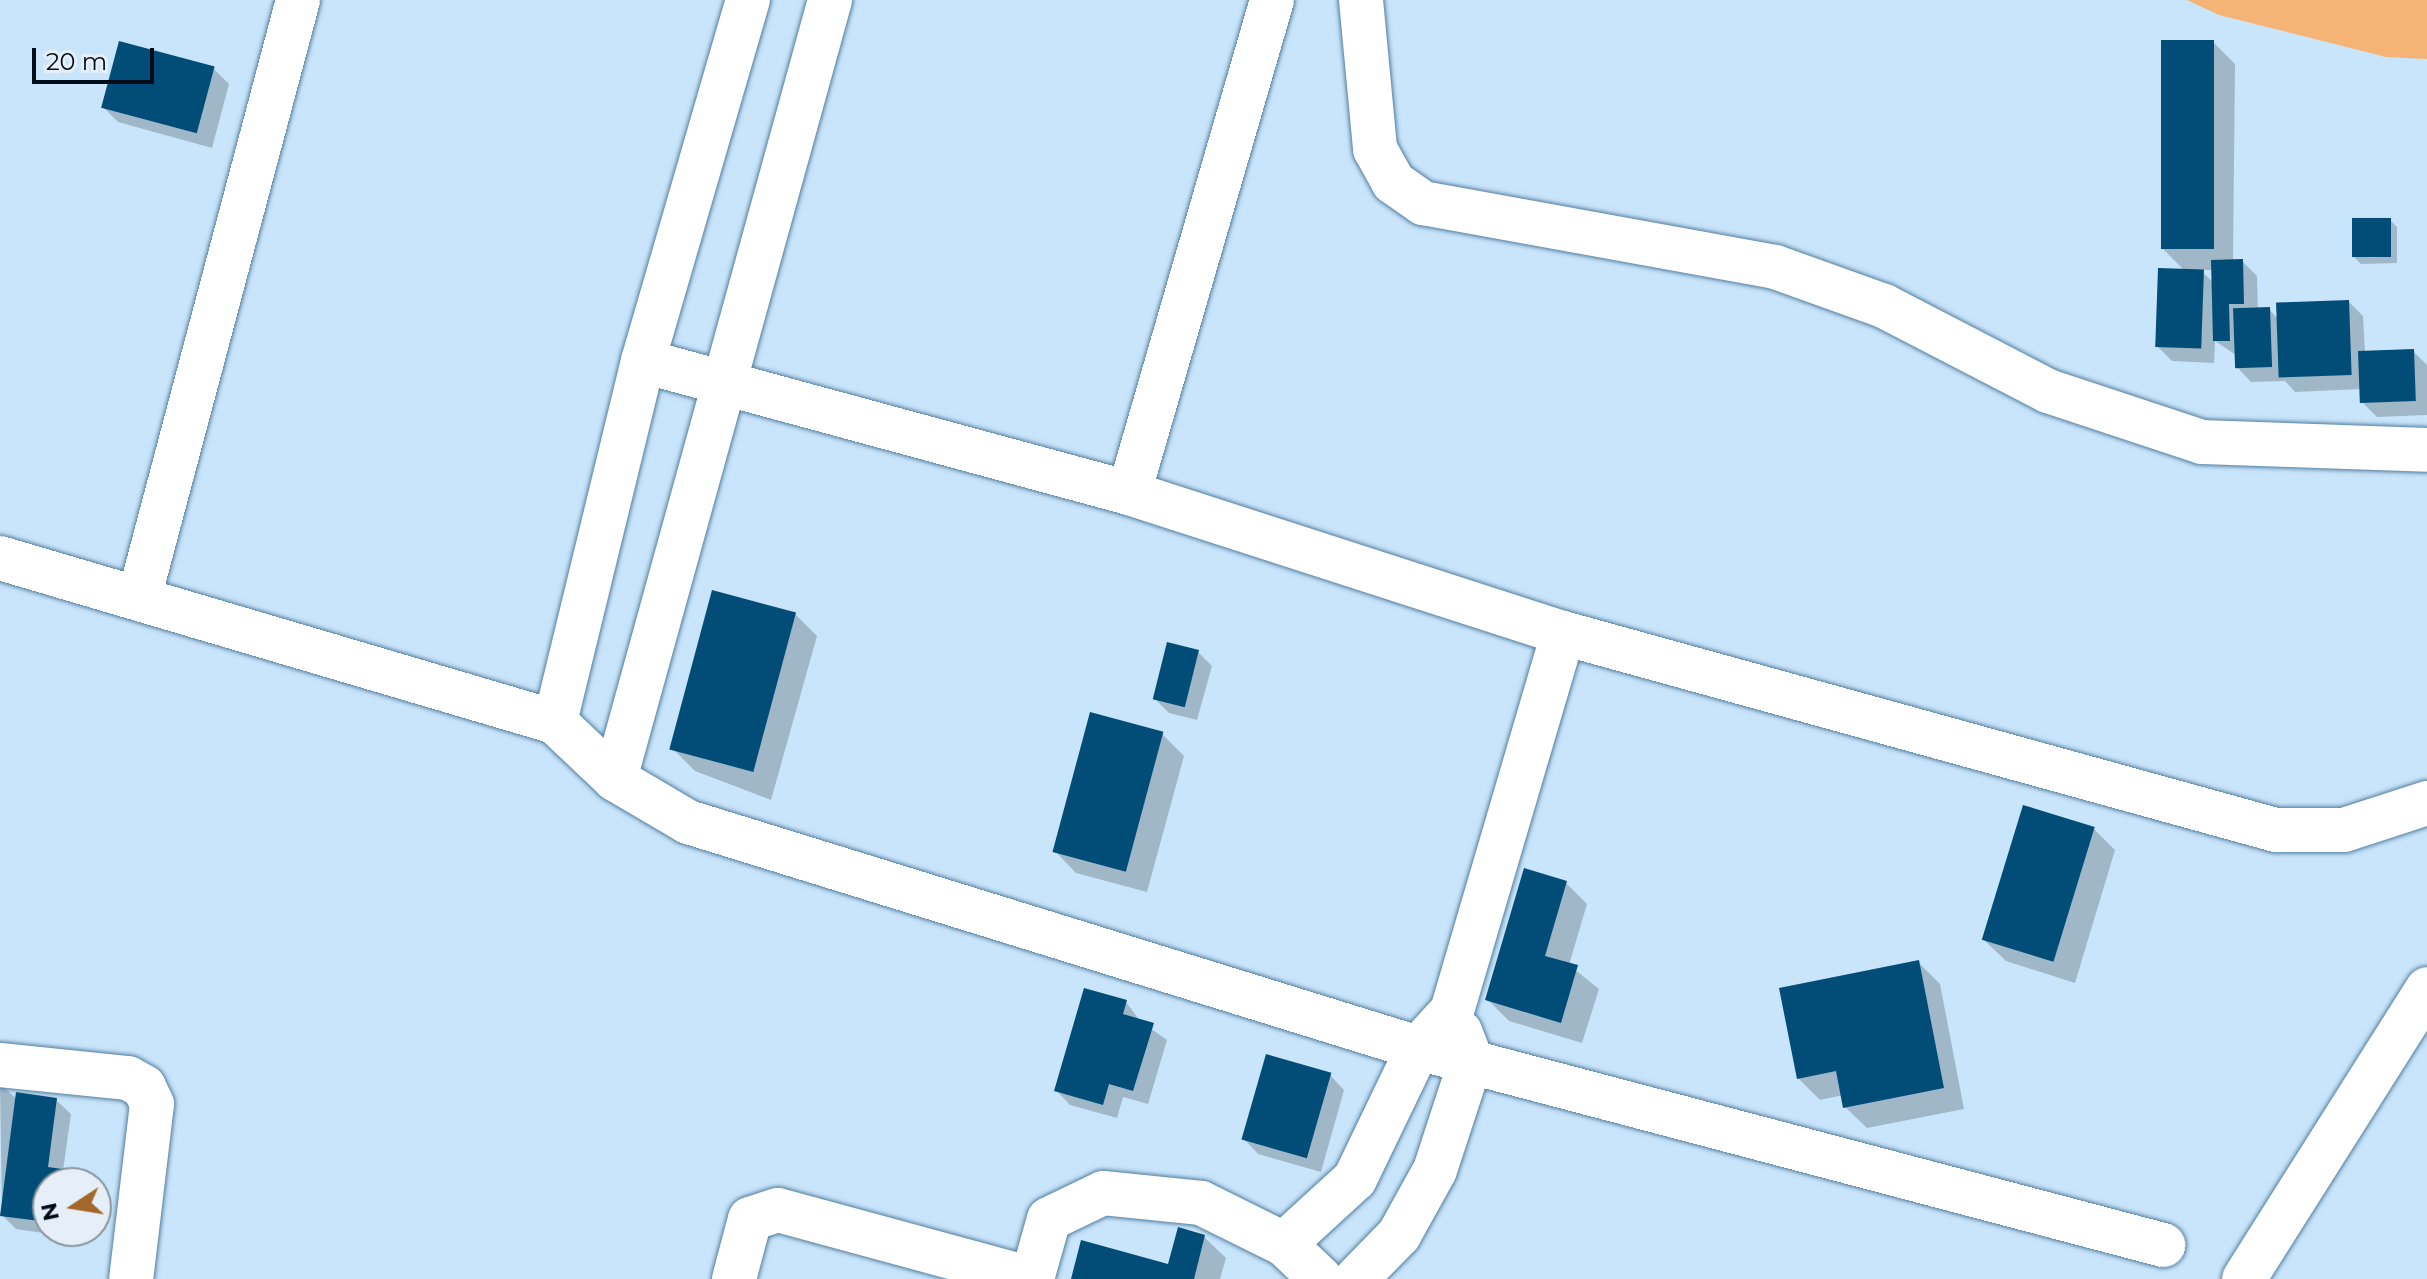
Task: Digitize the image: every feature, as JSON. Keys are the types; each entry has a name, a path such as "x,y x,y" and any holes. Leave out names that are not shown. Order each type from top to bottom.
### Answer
{"street":[{"path":"139,598 298,0"},
{"path":"555,722 643,361 748,0"},
{"path":"615,779 721,381 830,0"},
{"path":"1129,493 1272,0"},
{"path":"1361,0 1375,149 1393,182 1423,203 1775,267 1884,306 2048,391 2202,442 2427,450"},
{"path":"643,361 1129,493 1563,633 2276,830 2344,830 2427,803"},
{"path":"0,558 555,722 615,779 688,822 1418,1048 2163,1245"},
{"path":"1284,1244 1355,1179 1418,1048 1452,1011 1563,633"},
{"path":"2244,1279 2427,989"},
{"path":"1356,1279 1399,1235 1435,1170 1471,1060 1452,1011"},
{"path":"0,1065 128,1078 144,1087 152,1104 131,1279"},
{"path":"734,1279 750,1219 778,1210 1032,1279 1049,1219 1103,1193 1201,1203 1284,1244 1321,1279"}],"shaded area":[{"path":"2187,0 2427,0 2427,59 2386,57 2219,15"}],"building":[{"path":"2161,40 2214,40 2214,249 2161,249"},
{"path":"119,41 215,67 197,133 101,108"},
{"path":"2352,218 2391,218 2391,257 2352,257"},
{"path":"2243,259 2244,304 2229,304 2230,341 2213,341 2211,260"},
{"path":"2158,268 2204,270 2201,349 2155,347"},
{"path":"2349,300 2352,375 2279,378 2276,303"},
{"path":"2270,307 2272,367 2235,368 2233,308"},
{"path":"2414,349 2416,401 2360,403 2358,351"},
{"path":"712,590 796,613 753,772 669,749"},
{"path":"1167,642 1199,650 1185,707 1153,699"},
{"path":"1090,712 1163,732 1126,872 1052,852"},
{"path":"2023,805 2095,827 2053,962 1982,940"},
{"path":"1524,868 1567,881 1545,956 1578,965 1561,1023 1485,1000"},
{"path":"1919,960 1944,1088 1843,1108 1836,1071 1797,1079 1779,988"},
{"path":"1084,988 1127,1000 1123,1014 1154,1023 1133,1091 1109,1084 1103,1105 1054,1091"},
{"path":"1266,1054 1331,1073 1307,1158 1241,1140"},
{"path":"16,1092 57,1098 48,1167 32,1167 32,1220 0,1216"},
{"path":"1178,1227 1205,1235 1194,1279 1071,1279 1081,1240 1168,1264"}]}
